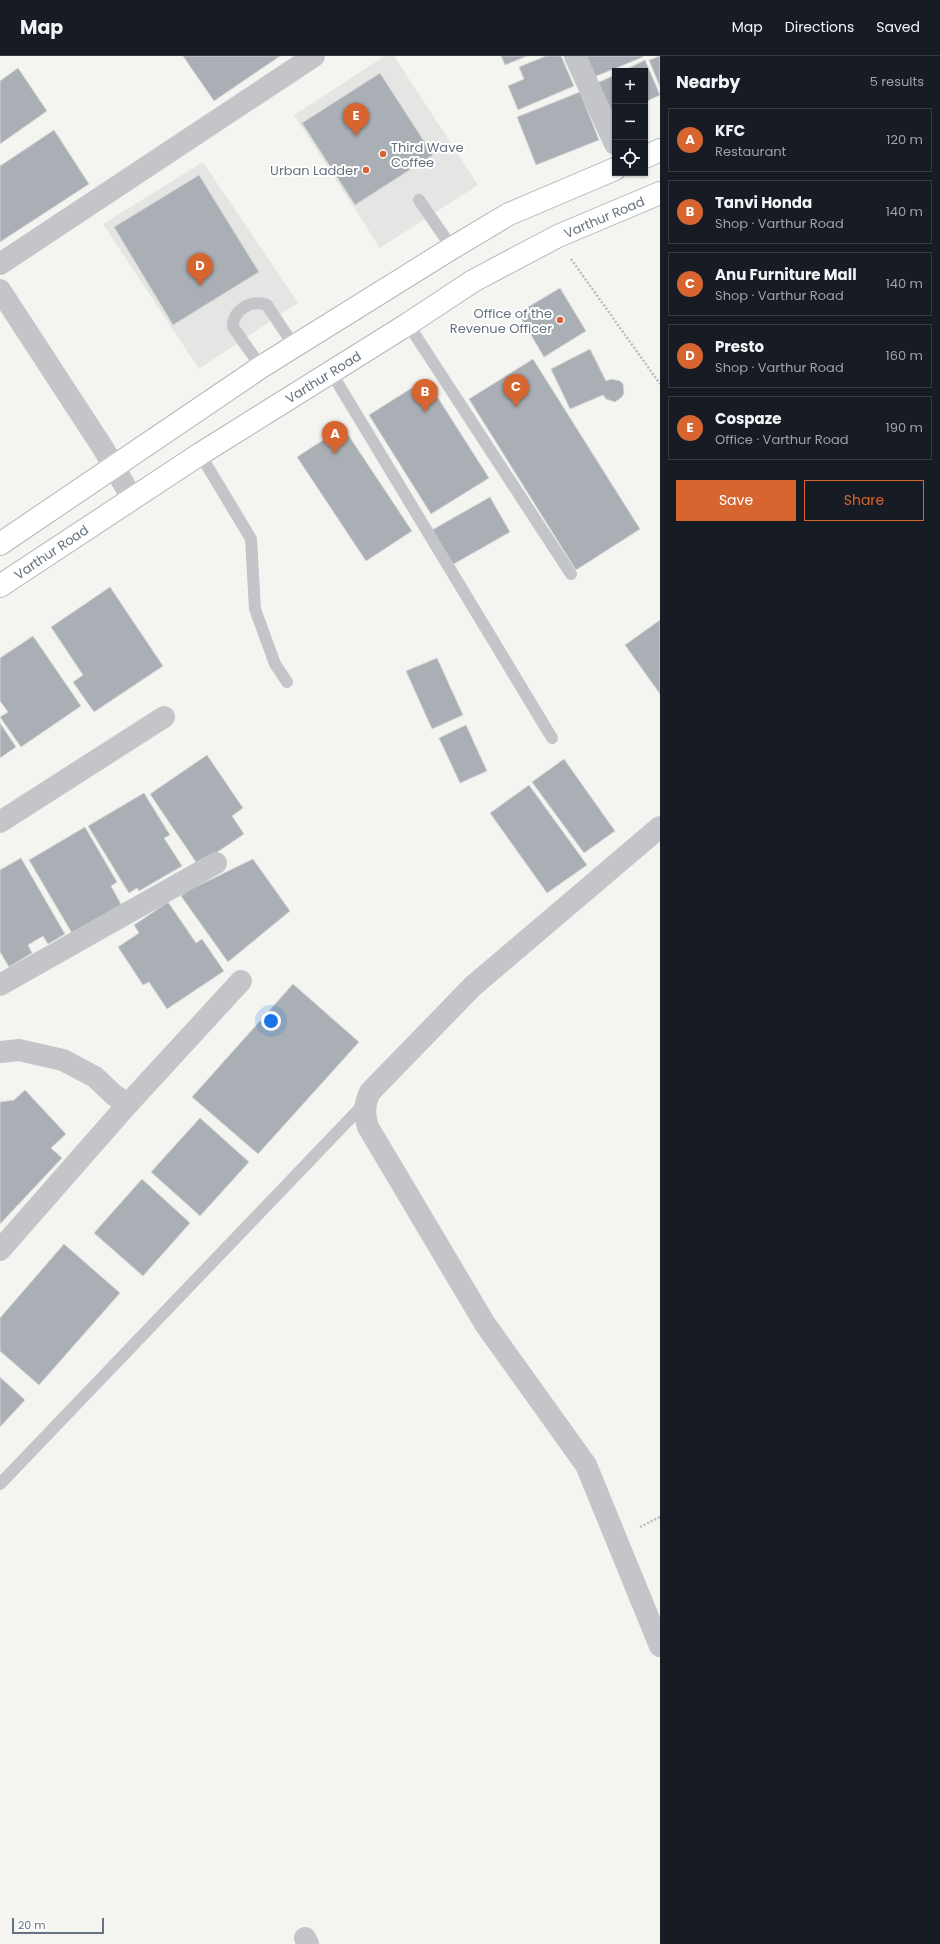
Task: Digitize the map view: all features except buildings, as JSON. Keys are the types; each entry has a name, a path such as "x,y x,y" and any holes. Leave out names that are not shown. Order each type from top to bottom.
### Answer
{"main road":[{"path":"648,155 660,150"},
{"path":"0,544 261,367 452,248 509,214 612,170"},
{"name":"Varthur Road","path":"0,586 200,454 408,324 473,281 558,236 660,193"}],"street":[{"path":"0,264 314,56"},
{"path":"575,56 613,140"},
{"path":"0,290 103,448 132,498"},
{"path":"0,822 164,717"},
{"path":"660,827 473,986 370,1092 365,1103 364,1113 368,1127 485,1324 586,1465 660,1646"},
{"path":"0,984 216,863"},
{"path":"0,1250 128,1104 241,981"},
{"path":"0,1052 18,1050 63,1060 95,1077 114,1095 128,1104"}],"lane":[{"path":"419,200 452,248"},
{"path":"261,367 233,327 233,320 238,313 247,306 252,303 261,302 267,305 294,346"},
{"path":"408,324 572,574"},
{"path":"331,372 552,738"},
{"path":"200,454 252,539 255,609 275,664 287,682"},
{"path":"0,1484 365,1103"}],"path":[{"path":"558,236 573,263 660,384"}],"shaded area":[{"path":"385,56 394,56 478,185 380,248 294,115"},
{"path":"203,162 298,303 199,369 103,224"}],"place":[{"name":"Cospaze","path":"356,136"},
{"name":"Third Wave Coffee","path":"383,154"},
{"name":"Urban Ladder","path":"366,170"},
{"name":"Presto","path":"200,286"},
{"name":"Office of the Revenue Officer","path":"560,320"},
{"name":"Anu Furniture Mall","path":"516,407"},
{"name":"Tanvi Honda","path":"425,412"},
{"name":"KFC","path":"335,454"}]}
